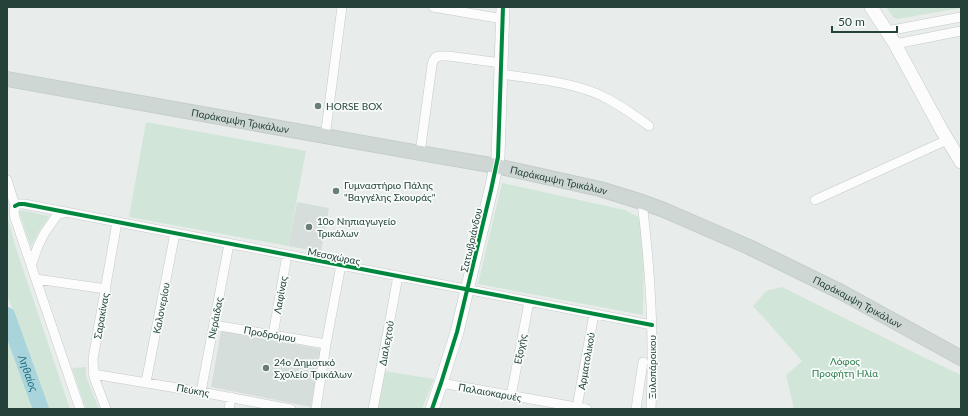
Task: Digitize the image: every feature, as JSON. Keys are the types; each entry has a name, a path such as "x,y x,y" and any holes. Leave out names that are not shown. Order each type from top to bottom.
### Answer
{"main road":[{"name":"Παράκαμψη Τρικάλων","path":"7,79 325,137 496,166 600,190 642,202 687,219 841,292 961,358"}],"street":[{"path":"325,137 342,7"},
{"path":"437,7 503,13"},
{"path":"871,7 895,44 947,140 961,162"},
{"name":"Σατωβριάνδου","path":"432,409 457,332 496,166 503,13"},
{"path":"887,31 961,17"},
{"path":"895,44 961,31"},
{"path":"420,153 432,65 436,57 441,56 448,56 501,68 585,89 608,98 649,126"},
{"path":"815,200 947,140"},
{"path":"7,180 15,206 14,216 80,409"},
{"name":"Ξυλοπάροικου","path":"642,202 648,251 652,325 651,409"},
{"name":"Μεσοχώρας","path":"15,206 22,204 67,212 652,325"},
{"path":"31,266 44,234 57,215 67,212"},
{"name":"Σαρακίνας","path":"106,409 95,382 93,374 93,359 117,222"},
{"name":"Καλονερίου","path":"146,382 176,233"},
{"name":"Νεράιδας","path":"201,392 229,244"},
{"name":"Λαφίνας","path":"273,335 287,255"},
{"path":"316,409 326,344 341,265"},
{"name":"Διαλεχτού","path":"373,409 398,276"},
{"path":"36,279 106,289"},
{"name":"Εξοχής","path":"511,396 529,302"},
{"name":"Αρματολικού","path":"582,408 594,314"},
{"name":"Προδρόμου","path":"214,325 326,344"},
{"path":"636,409 643,362"},
{"name":"Πεύκης","path":"93,374 231,397 291,409"},
{"name":"Παλαιοκαρυές","path":"441,383 582,408"},
{"path":"229,409 231,397"}],"shaded area":[{"name":"10ο Νηπιαγωγείο Τρικάλων","path":"297,202 329,208 321,252 288,246"},
{"name":"24ο Δημοτικό Σχολείο Τρικάλων","path":"221,331 321,349 311,407 211,387"}],"green space":[{"path":"886,7 961,8 897,19 893,17"},
{"path":"146,122 306,151 288,246 129,217"},
{"path":"502,183 625,210 640,218 644,253 643,315 478,284"},
{"path":"22,210 49,217 39,231 31,247 19,212"},
{"path":"7,215 15,245 70,409 49,409 7,294"},
{"name":"Λόφος Προφήτη Ηλία","path":"782,287 961,375 961,409 794,409 786,375 802,361 753,306 766,291"},
{"path":"7,334 34,409 7,409"},
{"path":"86,367 86,376 99,409 86,409 72,368"},
{"path":"384,371 434,379 422,409 376,409"}],"waterway":[{"name":"Ληθαίος","path":"7,315 41,409"}],"cycle path":[{"path":"432,409 457,332 498,157 503,7"},
{"path":"15,206 24,204 652,325"}],"place":[{"name":"HORSE BOX","path":"318,106"},
{"name":"Γυμναστήριο Πάλης \"Βαγγέλης Σκουράς\"","path":"336,191"},
{"name":"10ο Νηπιαγωγείο Τρικάλων","path":"309,227"},
{"name":"24ο Δημοτικό Σχολείο Τρικάλων","path":"266,368"}]}
